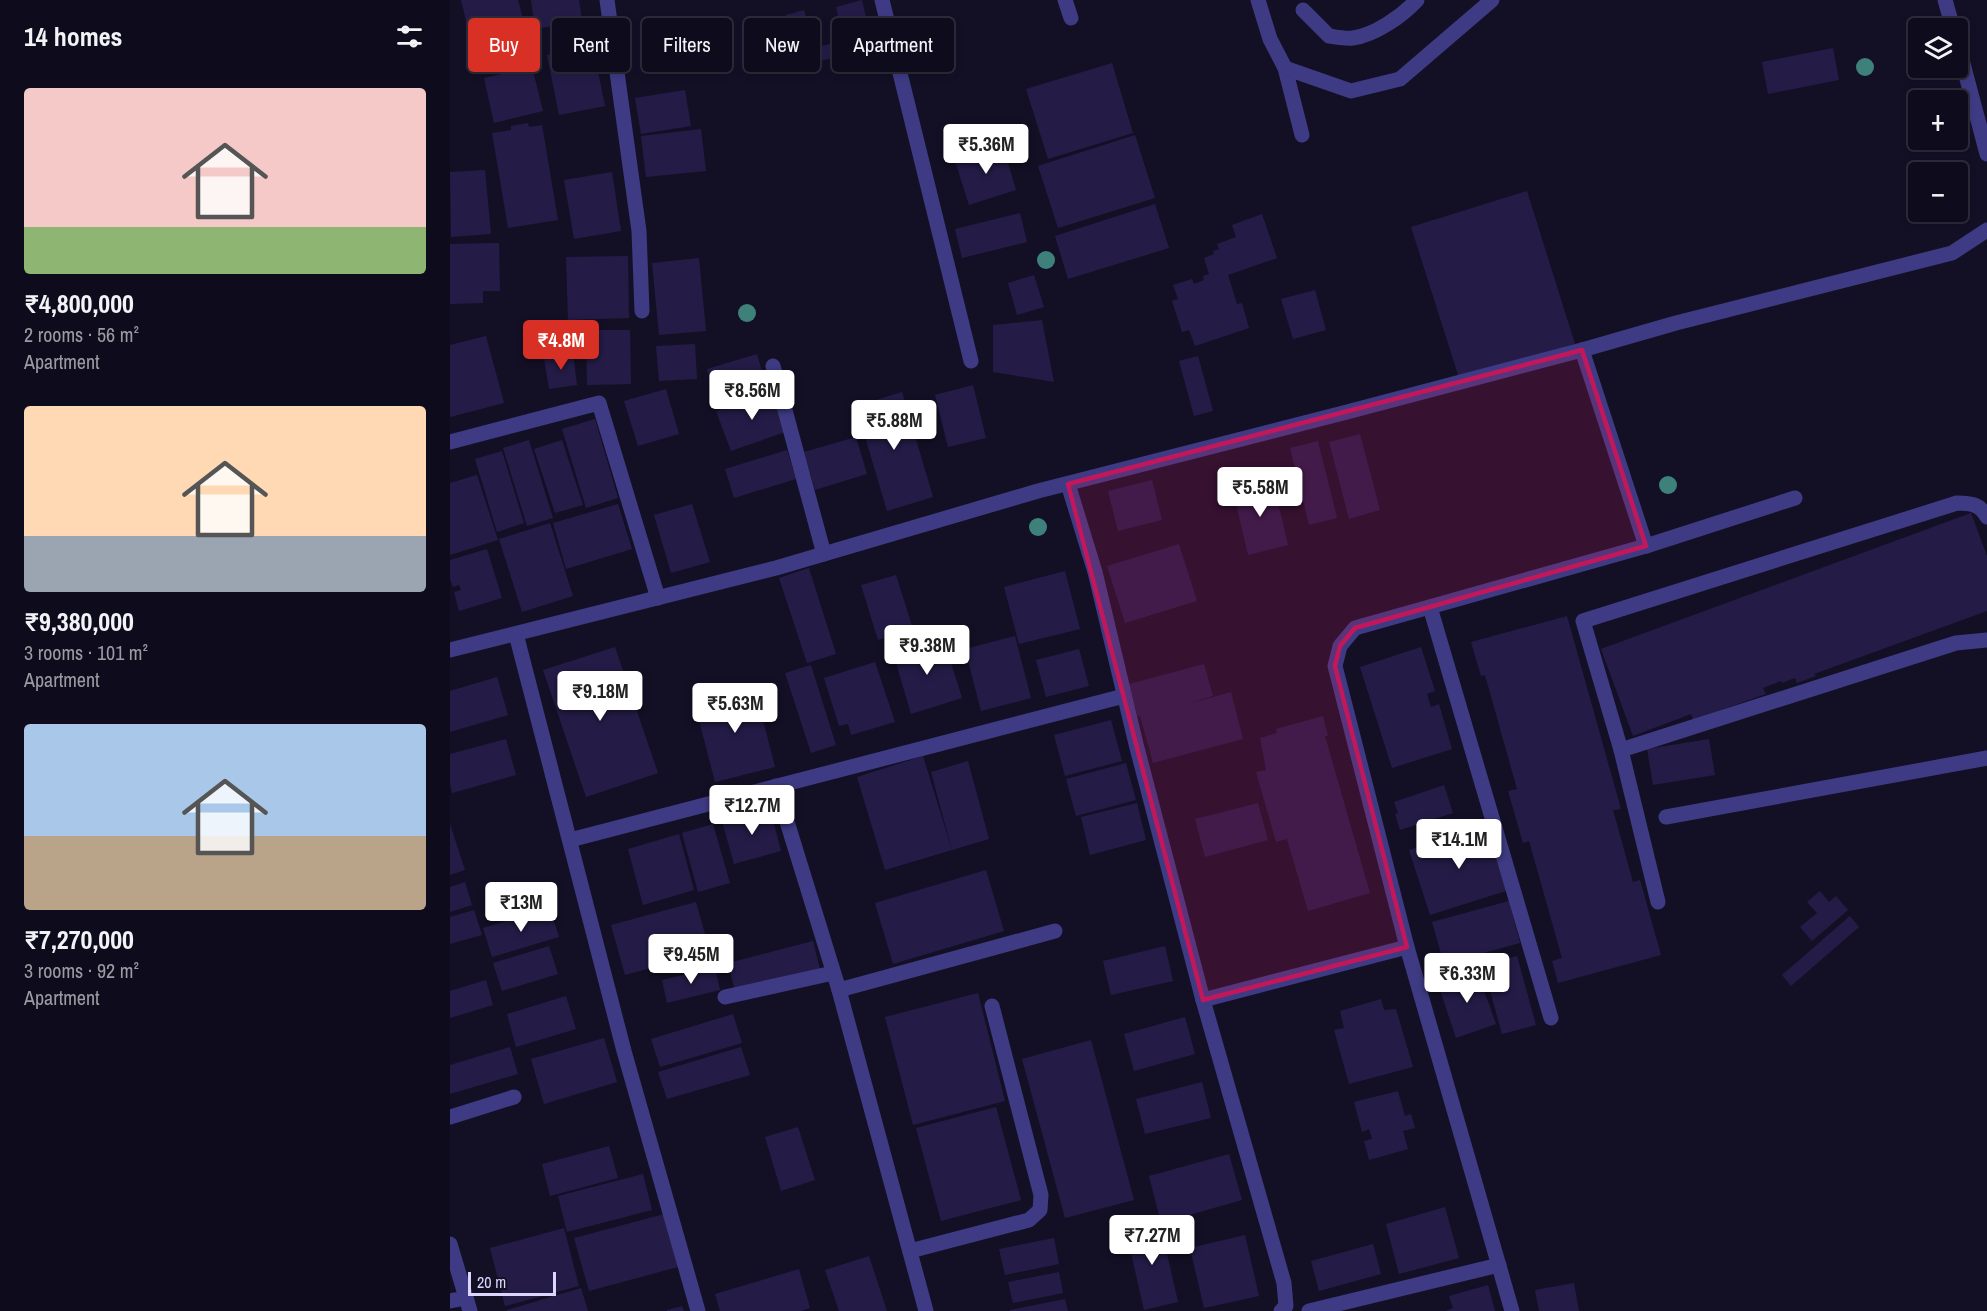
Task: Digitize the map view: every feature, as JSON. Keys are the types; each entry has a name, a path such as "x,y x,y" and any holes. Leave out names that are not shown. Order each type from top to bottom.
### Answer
{"street":[{"path":"607,0 639,231 642,311"},
{"path":"882,0 971,361"},
{"path":"1065,0 1071,18"},
{"path":"1258,0 1270,39 1285,68 1302,135"},
{"path":"1303,10 1329,36 1353,38 1381,28 1406,11 1417,0"},
{"path":"1285,68 1351,91 1400,79 1492,0"},
{"path":"1945,0 1950,18"},
{"path":"1967,78 1987,154"},
{"path":"450,650 658,598 824,554 1068,484 1582,350 1676,323 1952,253 1987,230"},
{"path":"1582,350 1647,546"},
{"path":"773,366 824,554"},
{"path":"450,442 599,403 658,598"},
{"path":"1068,484 1095,572 1124,696 1203,1000 1284,1283 1286,1306 1281,1311"},
{"path":"1512,1311 1407,946 1335,666 1340,646 1355,628 1647,546 1795,498"},
{"path":"1658,902 1621,750 1583,621 1957,503 1970,503 1983,508 1987,517"},
{"path":"1430,607 1551,1018"},
{"path":"516,634 624,1051 698,1311"},
{"path":"1621,750 1956,642 1987,640"},
{"path":"570,840 1124,696"},
{"path":"1666,817 1987,758"},
{"path":"776,786 838,990 926,1311"},
{"path":"838,990 1055,931"},
{"path":"1203,1000 1407,946"},
{"path":"725,997 833,973"},
{"path":"910,1251 1029,1220 1040,1210 1041,1195 992,1006"},
{"path":"450,1117 514,1097"},
{"path":"450,1244 468,1304 450,1301"},
{"path":"1309,1311 1499,1265"}],"highlighted area":[{"path":"1582,350 1646,546 1355,628 1340,646 1335,666 1407,947 1203,1000 1068,484"}],"building":[{"path":"461,0 518,0 523,18 468,18 468,29"},
{"path":"531,0 579,0 582,18 552,18 552,26 540,28 540,18 533,18"},
{"path":"862,0 866,18 839,18 836,7"},
{"path":"804,10 806,18 787,18 786,15"},
{"path":"832,43 832,58 820,61 820,46"},
{"path":"1833,48 1839,80 1768,94 1762,62"},
{"path":"552,54 552,72 598,72 605,106 559,115 547,55"},
{"path":"1112,63 1133,133 1048,159 1026,89"},
{"path":"510,72 533,72 543,111 494,123 484,78"},
{"path":"685,90 691,126 641,134 635,98"},
{"path":"528,123 529,127 542,125 558,220 508,228 492,133 511,130 511,126"},
{"path":"701,129 706,171 646,177 641,136"},
{"path":"1135,135 1155,198 1058,228 1038,166"},
{"path":"1003,146 1016,190 969,205 955,161"},
{"path":"485,170 491,234 451,237 450,172"},
{"path":"612,172 621,231 574,239 564,180"},
{"path":"1527,191 1575,344 1459,378 1411,227"},
{"path":"1155,204 1169,248 1068,279 1055,236"},
{"path":"1020,213 1027,242 962,258 955,229"},
{"path":"1262,214 1277,258 1228,275 1237,304 1242,303 1249,328 1195,346 1189,330 1182,332 1172,301 1178,299 1173,285 1192,279 1194,284 1204,280 1203,276 1209,274 1204,258 1219,249 1217,244 1236,237 1232,225"},
{"path":"499,243 500,291 483,291 483,303 450,304 450,244"},
{"path":"628,256 629,318 568,320 566,257"},
{"path":"699,258 706,331 659,335 652,263"},
{"path":"1034,275 1044,307 1017,315 1008,283"},
{"path":"1315,290 1326,330 1293,339 1281,299"},
{"path":"1042,320 1054,382 993,372 993,325"},
{"path":"586,330 630,330 631,384 587,385"},
{"path":"486,336 504,403 450,417 450,345"},
{"path":"695,344 697,379 659,381 656,346"},
{"path":"573,354 577,385 549,389 544,358"},
{"path":"757,354 767,388 717,403 707,369"},
{"path":"1198,356 1213,411 1194,416 1179,361"},
{"path":"973,385 986,438 948,447 935,395"},
{"path":"666,389 679,434 638,446 624,401"},
{"path":"774,391 788,431 731,451 716,411"},
{"path":"902,392 933,497 887,511 856,406"},
{"path":"595,419 618,498 586,508 562,429"},
{"path":"1360,434 1380,510 1349,519 1329,442"},
{"path":"856,437 867,474 815,490 804,452"},
{"path":"529,440 553,518 527,526 503,448"},
{"path":"562,440 583,505 555,513 534,449"},
{"path":"1318,441 1337,518 1309,525 1290,448"},
{"path":"787,450 796,479 734,498 725,469"},
{"path":"502,451 524,523 497,532 475,459"},
{"path":"477,475 498,540 450,555 450,483"},
{"path":"1152,480 1162,520 1118,531 1108,491"},
{"path":"1273,481 1288,545 1248,555 1233,491"},
{"path":"618,504 632,549 566,569 553,523"},
{"path":"692,504 710,562 671,573 654,515"},
{"path":"1971,513 1987,556 1987,611 1814,674 1816,676 1797,683 1795,678 1782,683 1781,681 1763,688 1766,694 1693,720 1691,714 1633,736 1601,649"},
{"path":"550,523 573,596 522,612 499,539"},
{"path":"1179,544 1197,601 1125,623 1107,566"},
{"path":"487,549 502,598 459,611 454,592 461,590 459,585 453,587 450,579 450,560"},
{"path":"809,568 836,654 807,663 779,578"},
{"path":"1065,571 1080,629 1019,644 1004,587"},
{"path":"896,575 913,629 878,640 861,585"},
{"path":"1567,616 1621,809 1613,810 1633,882 1640,880 1661,955 1558,983 1552,961 1562,958 1529,841 1523,843 1508,791 1517,789 1485,675 1481,676 1471,642"},
{"path":"1015,636 1031,698 981,711 965,649"},
{"path":"943,637 962,698 911,714 893,653"},
{"path":"615,647 658,773 586,797 543,670"},
{"path":"1421,647 1435,691 1427,694 1431,707 1439,704 1452,749 1392,768 1360,667"},
{"path":"1079,649 1089,686 1046,697 1036,660"},
{"path":"875,662 895,722 851,735 848,724 839,726 824,678"},
{"path":"1204,664 1213,696 1184,705 1231,692 1243,739 1153,763 1129,684"},
{"path":"811,665 836,745 811,753 785,673"},
{"path":"497,677 508,715 450,732 450,691"},
{"path":"754,685 775,767 715,782 694,701"},
{"path":"1323,716 1328,736 1325,736 1370,893 1308,911 1287,839 1276,842 1256,772 1266,770 1260,738 1277,733 1276,729"},
{"path":"1111,720 1122,761 1065,776 1054,735"},
{"path":"506,739 516,775 452,793 450,754"},
{"path":"1709,739 1715,775 1653,785 1647,749"},
{"path":"923,756 952,850 885,870 857,777"},
{"path":"968,761 989,839 952,850 931,772"},
{"path":"1126,763 1136,800 1076,816 1066,779"},
{"path":"1444,785 1453,813 1400,830 1394,802"},
{"path":"1137,803 1146,840 1090,855 1081,817"},
{"path":"1258,803 1268,840 1205,857 1195,819"},
{"path":"770,808 781,851 734,864 722,821"},
{"path":"450,824 465,870 450,875"},
{"path":"713,824 730,883 698,892 682,833"},
{"path":"1489,825 1509,890 1430,915 1409,850"},
{"path":"679,834 694,890 643,905 628,849"},
{"path":"986,870 1004,931 893,964 875,903"},
{"path":"465,882 472,905 450,912 450,887"},
{"path":"1820,891 1829,902 1836,896 1848,910 1812,941 1800,927 1817,913 1807,902"},
{"path":"1509,901 1520,943 1444,964 1432,922"},
{"path":"696,902 710,952 625,975 611,925"},
{"path":"550,908 559,937 492,957 483,928"},
{"path":"474,910 482,935 450,944 450,917"},
{"path":"1850,916 1859,927 1791,986 1782,975"},
{"path":"813,941 820,969 735,991 728,963"},
{"path":"549,946 558,974 502,991 493,963"},
{"path":"1165,946 1173,981 1111,995 1103,961"},
{"path":"1517,956 1536,1025 1502,1034 1483,965"},
{"path":"715,967 720,990 667,1003 662,980"},
{"path":"1477,971 1496,1024 1456,1038 1438,984"},
{"path":"486,980 493,1005 450,1018 450,991"},
{"path":"978,993 1005,1101 913,1125 885,1017"},
{"path":"566,996 576,1029 516,1047 507,1014"},
{"path":"1381,999 1384,1010 1396,1009 1413,1067 1349,1084 1334,1030 1344,1028 1340,1011"},
{"path":"733,1014 742,1043 660,1067 651,1039"},
{"path":"1185,1017 1195,1054 1134,1071 1124,1034"},
{"path":"604,1038 617,1082 544,1104 531,1059"},
{"path":"1091,1040 1134,1200 1065,1218 1022,1059"},
{"path":"510,1047 518,1074 450,1094 450,1065"},
{"path":"741,1047 750,1075 667,1099 658,1072"},
{"path":"1202,1082 1211,1118 1145,1134 1136,1099"},
{"path":"1398,1091 1405,1116 1411,1114 1415,1128 1403,1131 1408,1149 1369,1160 1364,1141 1372,1139 1369,1129 1362,1132 1354,1102"},
{"path":"996,1107 1021,1200 941,1221 916,1128"},
{"path":"798,1127 815,1180 781,1191 765,1137"},
{"path":"609,1146 618,1178 550,1196 542,1164"},
{"path":"1229,1154 1242,1200 1161,1223 1149,1176"},
{"path":"643,1174 652,1210 567,1232 558,1196"},
{"path":"1445,1207 1459,1258 1399,1274 1386,1224"},
{"path":"664,1214 678,1267 589,1291 574,1238"},
{"path":"1160,1223 1178,1302 1144,1310 1126,1231"},
{"path":"564,1228 579,1286 505,1306 490,1248"},
{"path":"1245,1235 1259,1296 1204,1308 1190,1248"},
{"path":"1054,1238 1059,1264 1005,1275 999,1249"},
{"path":"1373,1244 1381,1274 1319,1291 1311,1261"},
{"path":"869,1256 887,1311 839,1311 825,1270"},
{"path":"799,1269 810,1308 801,1311 720,1311 715,1294"},
{"path":"1059,1272 1063,1293 1013,1303 1008,1282"},
{"path":"1574,1283 1579,1311 1539,1311 1535,1290"},
{"path":"1488,1285 1495,1311 1446,1311 1453,1308 1449,1296"},
{"path":"581,1288 588,1311 507,1311 507,1310"},
{"path":"1065,1299 1068,1311 1010,1311 1010,1310"},
{"path":"682,1306 684,1311 667,1311 667,1310"}]}
